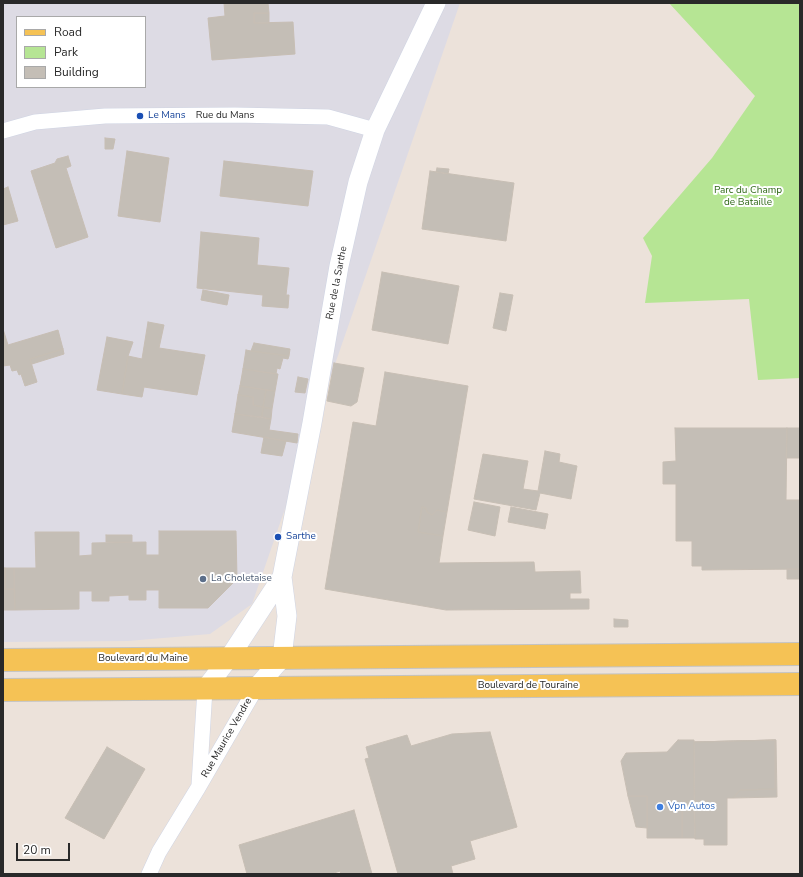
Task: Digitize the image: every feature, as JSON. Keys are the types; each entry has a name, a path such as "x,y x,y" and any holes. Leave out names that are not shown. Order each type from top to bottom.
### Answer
{"main road":[{"path":"282,658 800,654"},
{"name":"Boulevard du Maine","path":"3,660 282,658"},
{"name":"Boulevard de Touraine","path":"256,688 800,684"},
{"path":"3,690 256,688"}],"street":[{"name":"Rue de la Sarthe","path":"282,658 286,637 287,616 282,577 339,266 358,182 375,130 436,3"},
{"name":"Rue du Mans","path":"3,131 35,122 115,116 235,115 328,117 375,130"},
{"name":"Rue de la Sarthe","path":"205,688 229,658 282,577"},
{"path":"256,688 282,658"},
{"name":"Rue Maurice Vendre","path":"198,788 205,688"},
{"name":"Rue Maurice Vendre","path":"149,874 159,852 256,688"}],"shaded area":[{"path":"3,3 460,3 252,604 210,634 128,641 3,642"}],"green space":[{"name":"Parc du Champ de Bataille","path":"669,3 800,3 800,378 758,380 749,299 645,303 652,256 643,238 712,158 755,96"}],"building":[{"path":"224,3 268,3 269,13 254,13 254,23 293,22 295,54 212,60 208,18 225,16"},
{"path":"254,13 269,13 269,23 254,23"},
{"path":"105,138 115,139 113,149 105,149"},
{"path":"127,151 169,158 160,222 118,216"},
{"path":"68,156 71,166 66,168 88,237 56,248 31,171 55,163 57,159"},
{"path":"224,161 313,171 308,206 220,196"},
{"path":"437,168 449,169 448,174 436,172"},
{"path":"430,171 514,183 506,241 422,229"},
{"path":"8,187 18,221 3,225 3,189"},
{"path":"201,232 259,238 257,265 289,268 286,295 289,295 288,308 262,306 263,295 197,288"},
{"path":"382,272 459,286 448,344 372,330"},
{"path":"203,290 229,295 227,305 201,300"},
{"path":"500,293 513,295 506,331 493,328"},
{"path":"148,322 164,325 159,348 205,355 197,395 144,387 142,397 122,394 128,356 142,359"},
{"path":"3,329 8,345 58,330 63,349 30,359 37,382 25,386 21,374 19,375 17,370 12,371 10,365 3,366"},
{"path":"107,337 133,342 128,356 122,394 97,390"},
{"path":"254,343 290,349 289,356 251,351"},
{"path":"63,349 64,354 32,364 30,359"},
{"path":"246,350 289,356 288,359 283,358 280,369 277,368 276,374 243,369"},
{"path":"334,363 364,368 357,402 351,406 327,401"},
{"path":"243,369 278,374 275,391 240,386"},
{"path":"385,372 468,386 447,512 437,510 432,515 427,512 426,508 422,507 418,532 443,536 439,563 534,562 535,572 580,571 581,593 570,593 570,599 589,599 589,609 446,610 325,589 353,422 376,426"},
{"path":"298,377 308,379 305,393 295,392"},
{"path":"240,386 266,390 263,407 253,405 253,397 238,395"},
{"path":"266,390 275,391 272,409 263,407"},
{"path":"238,395 253,397 253,405 263,407 262,417 235,414"},
{"path":"263,407 272,409 271,419 262,417"},
{"path":"235,414 271,419 269,430 298,434 297,443 232,432"},
{"path":"675,428 787,428 786,500 800,500 800,569 702,570 702,566 692,566 692,541 676,541 676,484 663,484 663,462 676,461"},
{"path":"787,428 800,428 800,458 786,458"},
{"path":"264,437 286,441 282,456 261,453"},
{"path":"545,451 560,454 559,462 577,466 571,499 540,493 536,510 474,499 483,454 528,461 523,489 538,491"},
{"path":"474,502 500,507 495,536 468,530"},
{"path":"422,507 426,508 427,512 432,515 437,510 447,512 443,536 418,532"},
{"path":"511,507 548,514 545,529 508,522"},
{"path":"159,531 236,531 237,579 208,608 159,608 159,590 146,590 146,600 129,600 129,595 109,596 109,601 92,601 92,591 79,591 79,609 15,610 14,568 36,568 35,532 79,532 79,556 92,555 92,543 146,542 146,555 159,555"},
{"path":"106,535 132,535 132,542 106,542"},
{"path":"3,568 5,568 5,589 14,589 15,610 3,610"},
{"path":"5,568 14,568 14,589 5,589"},
{"path":"787,569 800,569 800,579 787,579"},
{"path":"614,619 628,620 628,627 614,627"},
{"path":"490,732 517,827 470,841 475,859 451,866 453,874 398,874 365,759 369,758 366,747 407,735 411,746 452,734"},
{"path":"678,740 694,740 694,809 682,810 682,838 647,838 647,796 628,796 621,761 626,753 667,752"},
{"path":"775,740 775,789 740,790 733,798 727,798 727,845 704,845 704,839 695,839 694,742"},
{"path":"775,740 777,797 733,798 740,790 775,789"},
{"path":"107,747 145,769 104,839 65,818"},
{"path":"628,796 647,796 647,828 636,827"},
{"path":"694,809 695,838 682,838 682,810"},
{"path":"354,810 372,874 341,874 340,871 331,874 247,874 239,845"}],"place":[{"name":"Le Mans","path":"140,116"},
{"name":"Sarthe","path":"278,537"},
{"name":"La Choletaise","path":"203,579"},
{"name":"Vpn Autos","path":"660,807"}]}
